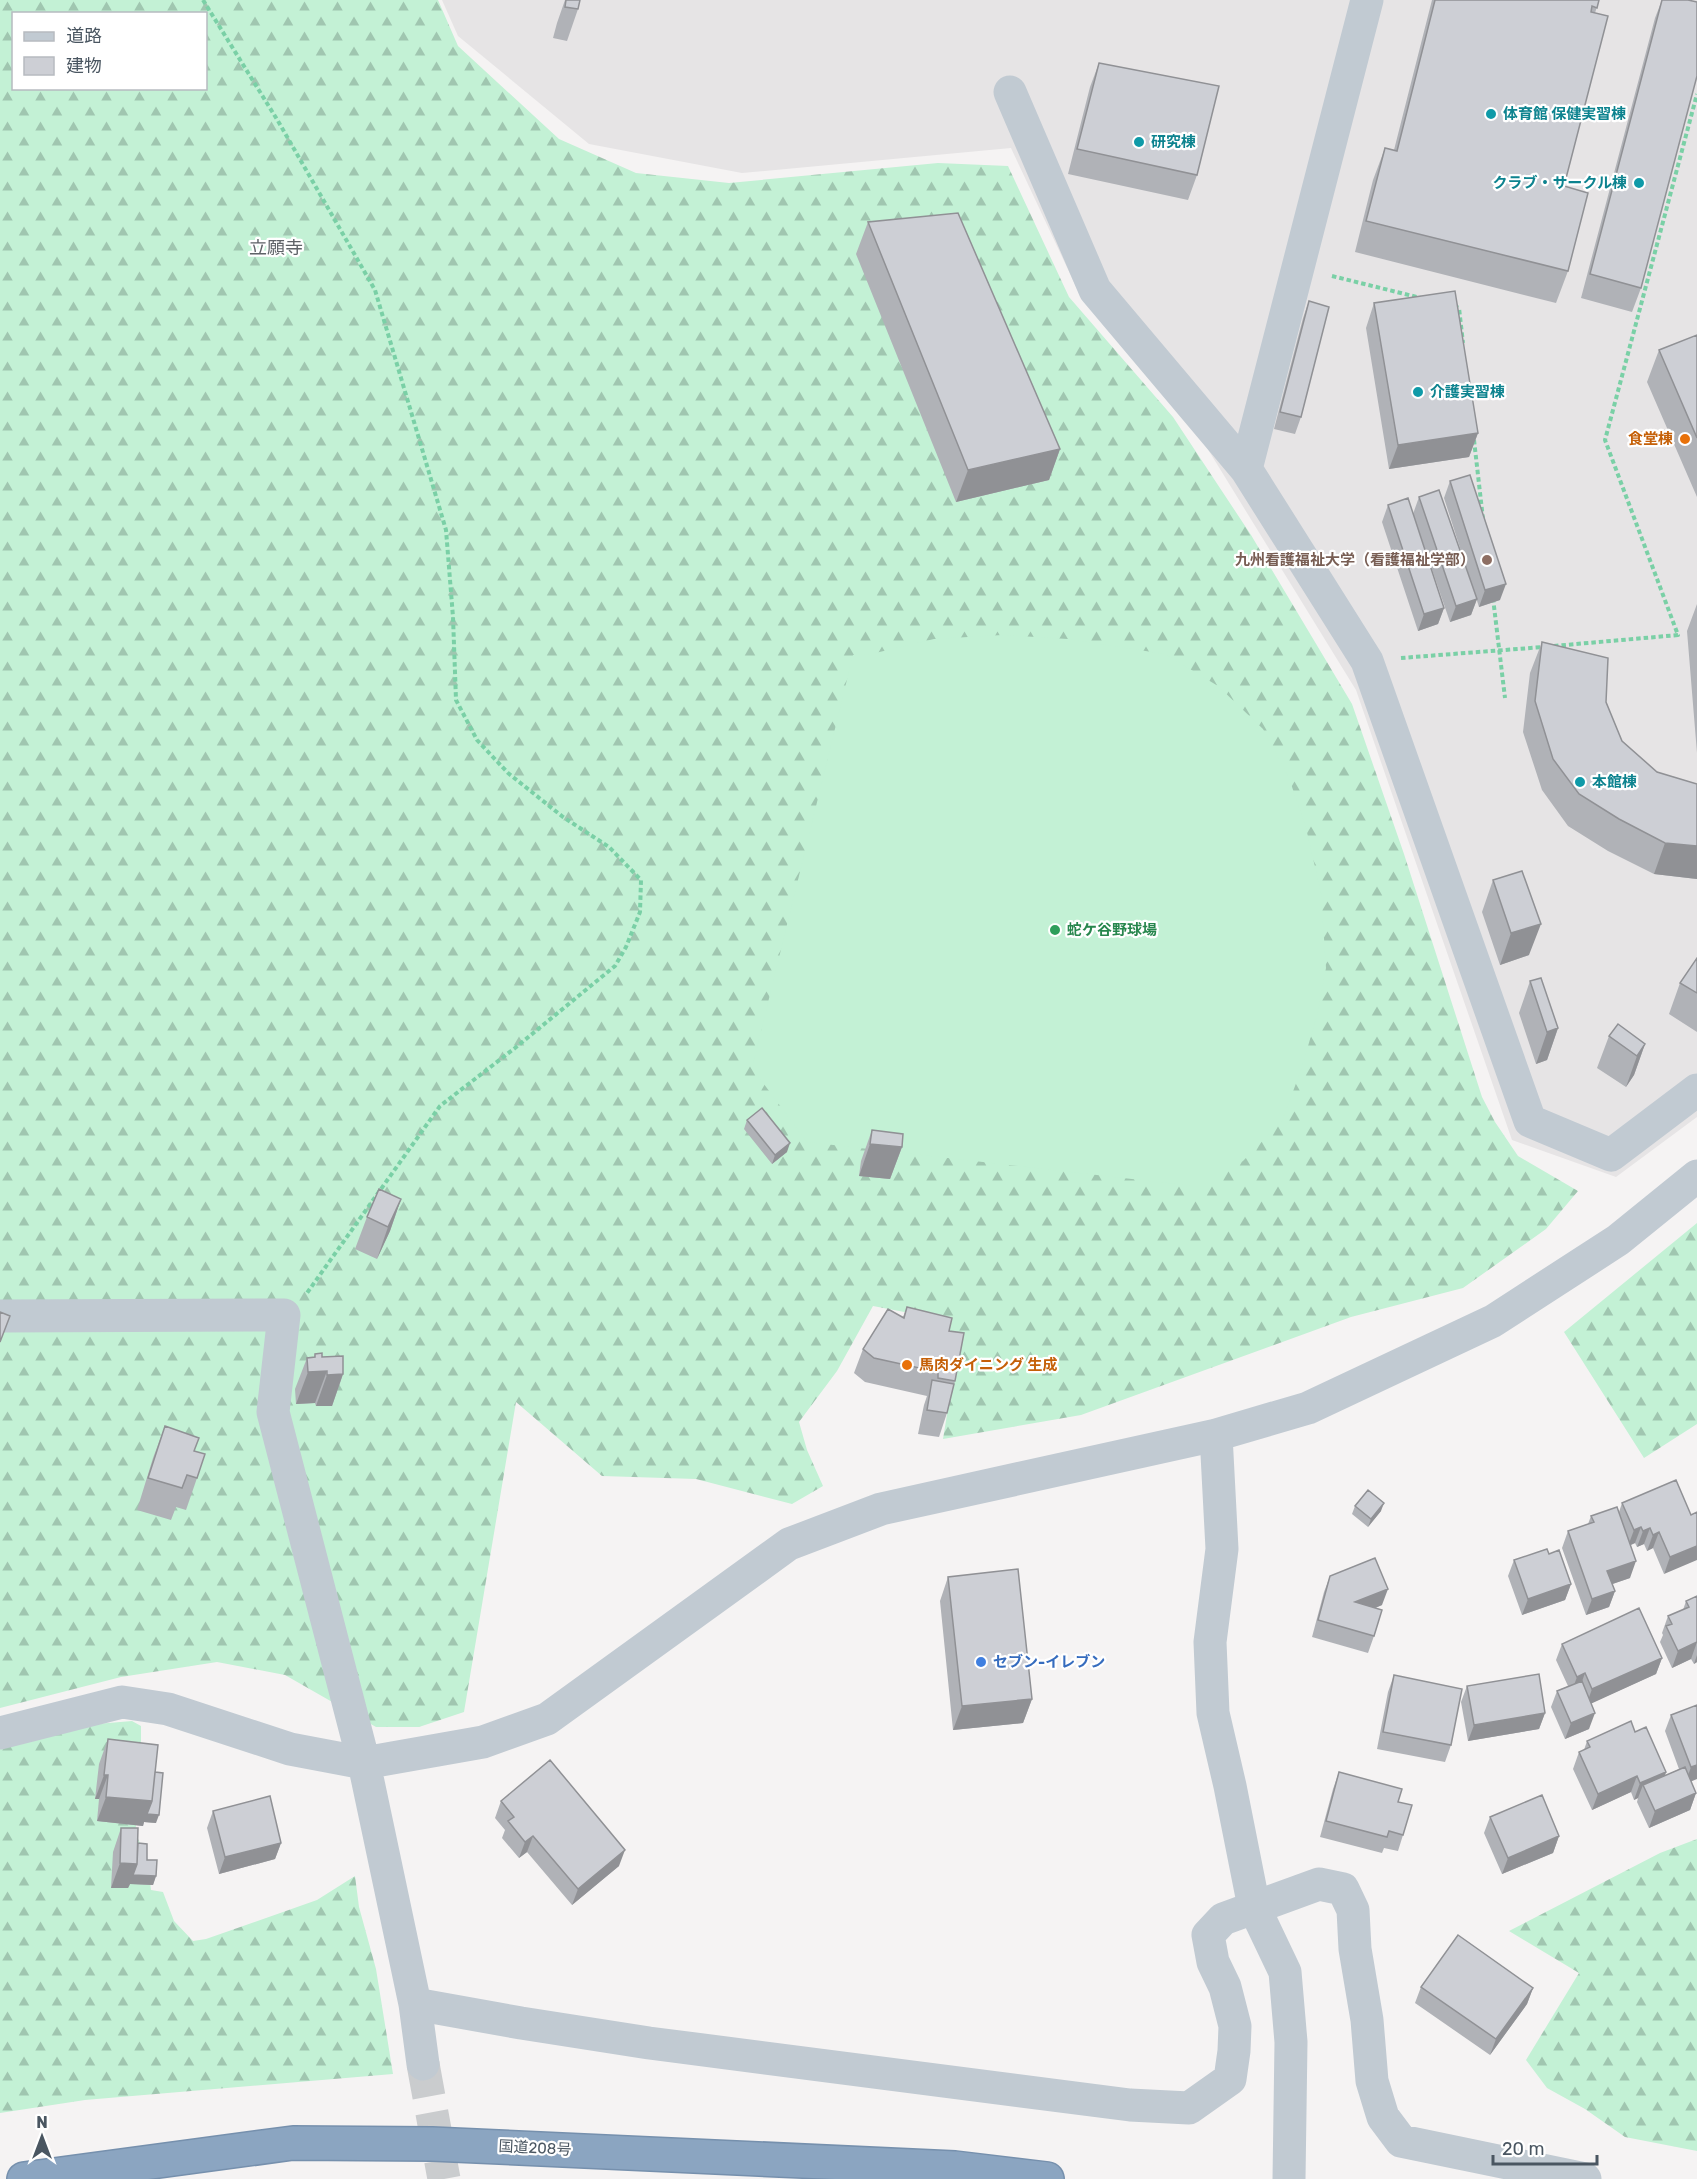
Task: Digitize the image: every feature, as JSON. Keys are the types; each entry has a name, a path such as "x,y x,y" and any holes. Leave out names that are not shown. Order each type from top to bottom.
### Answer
{"highway":[{"name":"国道208号","path":"24,2179 293,2143 432,2144 943,2167 1047,2179"}],"street":[{"path":"1246,469 1367,0"},
{"path":"1010,92 1095,290 1246,469 1368,661 1530,1121 1611,1155 1697,1090"},
{"path":"0,1733 122,1702 168,1709 290,1749 364,1763 483,1742 547,1719 789,1544 881,1509 1216,1435 1308,1408 1493,1322 1618,1240 1697,1176"},
{"path":"0,1316 284,1315 273,1412 364,1763 415,2004 423,2064"},
{"path":"1216,1435 1222,1549 1210,1642 1213,1713 1254,1906 1285,1972 1291,2042 1289,2179"},
{"path":"415,2004 649,2043 1130,2105 1189,2108 1230,2079 1234,2051 1235,2026 1225,1987 1213,1962 1208,1935 1223,1919 1319,1884 1343,1889 1353,1910 1355,1949 1366,2020 1372,2081 1383,2117 1401,2141 1585,2179"}],"path":[{"path":"203,0 278,122 375,290 446,530 453,617 456,700 477,740 508,773 563,817 609,847 641,880 640,912 626,947 615,966 440,1106 312,1288 284,1315"},
{"path":"1368,661 1678,635 1605,440 1697,94"},
{"path":"1297,267 1424,299"},
{"path":"1448,305 1459,308 1464,355"},
{"path":"1474,438 1484,520"},
{"path":"1492,591 1505,698"}],"shaded area":[{"name":"九州看護福祉大学（看護福祉学部）","path":"442,0 1697,0 1697,1117 1616,1177 1512,1140 1356,690 1196,430 1079,293 1011,148 742,173 589,144 458,36"}],"green space":[{"path":"0,0 438,0 458,46 559,139 636,173 729,183 938,163 1008,166 1069,297 1173,417 1251,535 1352,704 1404,854 1482,1097 1495,1122 1518,1156 1578,1191 1546,1229 1463,1288 1351,1317 1081,1415 943,1439 959,1341 920,1315 873,1306 837,1371 799,1422 807,1450 823,1486 792,1504 696,1479 602,1476 516,1402 464,1712 419,1727 376,1727 285,1675 217,1662 121,1677 0,1708"},
{"name":"蛇ケ谷野球場","path":"1002,635 1068,639 1165,654 1218,686 1263,729 1289,778 1306,828 1321,893 1326,968 1318,1012 1301,1070 1282,1121 1243,1161 1193,1186 807,1142 752,1068 853,655 871,654 934,639"},
{"path":"1697,1223 1697,1424 1644,1458 1564,1332"},
{"path":"132,1721 141,1726 141,1787 135,1833 147,1857 151,1890 163,1892 174,1921 193,1941 206,1939 317,1900 355,1876 359,1907 376,1969 393,2074 85,2100 0,2113 0,1740 85,1725"},
{"path":"1697,1839 1697,2151 1625,2137 1585,2109 1547,2088 1526,2060 1579,1973 1509,1931 1660,1853"}],"building":[{"path":"566,0 580,0 578,9 565,7"},
{"name":"体育館 保健実習棟","path":"1435,0 1599,0 1597,8 1592,6 1591,12 1608,16 1564,186 1588,193 1568,271 1366,221 1385,148 1397,151"},
{"name":"クラブ・サークル棟","path":"1662,0 1697,2 1697,76 1641,288 1590,274"},
{"name":"研究棟","path":"1099,63 1219,86 1197,175 1077,149"},
{"path":"958,213 1060,449 968,470 868,222"},
{"name":"介護実習棟","path":"1455,291 1478,433 1398,445 1374,303"},
{"path":"1309,301 1329,307 1301,417 1280,412"},
{"path":"1697,335 1697,438 1659,350"},
{"path":"1470,475 1506,584 1485,590 1450,481"},
{"path":"1439,490 1477,599 1456,606 1419,497"},
{"path":"1408,498 1444,608 1424,614 1388,505"},
{"path":"1542,642 1608,658 1606,702 1622,741 1657,772 1697,784 1697,846 1665,843 1619,819 1579,794 1553,759 1535,701"},
{"path":"1522,871 1541,924 1511,933 1493,880"},
{"path":"1697,958 1697,993 1680,983"},
{"path":"1541,978 1558,1028 1547,1032 1530,981"},
{"path":"1618,1024 1645,1044 1637,1056 1609,1036"},
{"path":"762,1108 790,1143 775,1155 747,1120"},
{"path":"872,1130 903,1134 902,1147 870,1144"},
{"path":"379,1189 401,1199 388,1227 367,1217"},
{"path":"907,1307 952,1318 949,1331 964,1333 955,1381 938,1378 938,1372 874,1358 863,1349 888,1309 904,1318"},
{"path":"0,1312 10,1316 0,1342"},
{"path":"322,1353 322,1357 343,1356 343,1374 327,1375 327,1371 308,1372 307,1358"},
{"path":"932,1380 954,1384 947,1413 927,1410"},
{"path":"165,1426 199,1438 194,1451 205,1454 197,1478 187,1475 182,1488 148,1478"},
{"path":"1676,1480 1691,1515 1697,1512 1697,1546 1670,1557 1659,1532 1653,1535 1650,1528 1643,1531 1641,1527 1634,1530 1622,1503"},
{"path":"1368,1490 1384,1503 1371,1519 1355,1506"},
{"path":"1617,1507 1636,1561 1607,1571 1615,1591 1592,1599 1568,1531 1594,1522 1591,1516"},
{"path":"1547,1549 1549,1554 1559,1550 1571,1584 1528,1599 1514,1560"},
{"path":"1375,1558 1388,1589 1355,1602 1382,1610 1374,1636 1318,1620 1330,1576"},
{"name":"セブン-イレブン","path":"1018,1569 1032,1699 962,1706 948,1577"},
{"path":"1697,1596 1697,1642 1678,1651 1666,1626 1672,1624 1668,1616 1689,1607 1686,1601"},
{"path":"1639,1608 1662,1658 1592,1689 1585,1673 1577,1677 1562,1644"},
{"path":"1539,1674 1545,1713 1474,1725 1467,1686"},
{"path":"1394,1675 1462,1689 1451,1745 1383,1732"},
{"path":"1582,1681 1595,1713 1571,1723 1557,1691"},
{"path":"1697,1705 1697,1765 1691,1767 1671,1715"},
{"path":"1631,1721 1635,1732 1646,1727 1666,1772 1640,1783 1637,1776 1598,1794 1579,1752 1590,1747 1587,1741"},
{"path":"108,1739 158,1745 152,1801 106,1797 108,1775 104,1775"},
{"path":"550,1760 625,1850 578,1889 533,1836 525,1842 508,1821 514,1817 501,1801"},
{"path":"1685,1767 1696,1793 1655,1811 1643,1785"},
{"path":"155,1772 163,1773 159,1815 147,1814 152,1801"},
{"path":"1339,1772 1402,1789 1398,1802 1412,1805 1403,1835 1389,1831 1387,1837 1326,1821"},
{"path":"1542,1795 1559,1836 1508,1858 1490,1817"},
{"path":"270,1796 281,1843 225,1857 213,1811"},
{"path":"121,1828 138,1828 137,1864 120,1863"},
{"path":"138,1843 147,1844 147,1860 157,1860 156,1876 133,1875 137,1864"},
{"path":"1458,1935 1533,1988 1496,2039 1421,1987"}],"tunnel":[{"path":"423,2064 444,2179"}],"place":[{"name":"体育館 保健実習棟","path":"1491,114"},
{"name":"研究棟","path":"1139,142"},
{"name":"クラブ・サークル棟","path":"1639,183"},
{"name":"介護実習棟","path":"1418,392"},
{"name":"食堂棟","path":"1685,439"},
{"name":"九州看護福祉大学（看護福祉学部）","path":"1487,560"},
{"name":"本館棟","path":"1580,782"},
{"name":"蛇ケ谷野球場","path":"1055,930"},
{"name":"馬肉ダイニング 生成","path":"907,1365"},
{"name":"セブン-イレブン","path":"981,1662"}],"district":[{"name":"立願寺","path":"276,248"}]}
